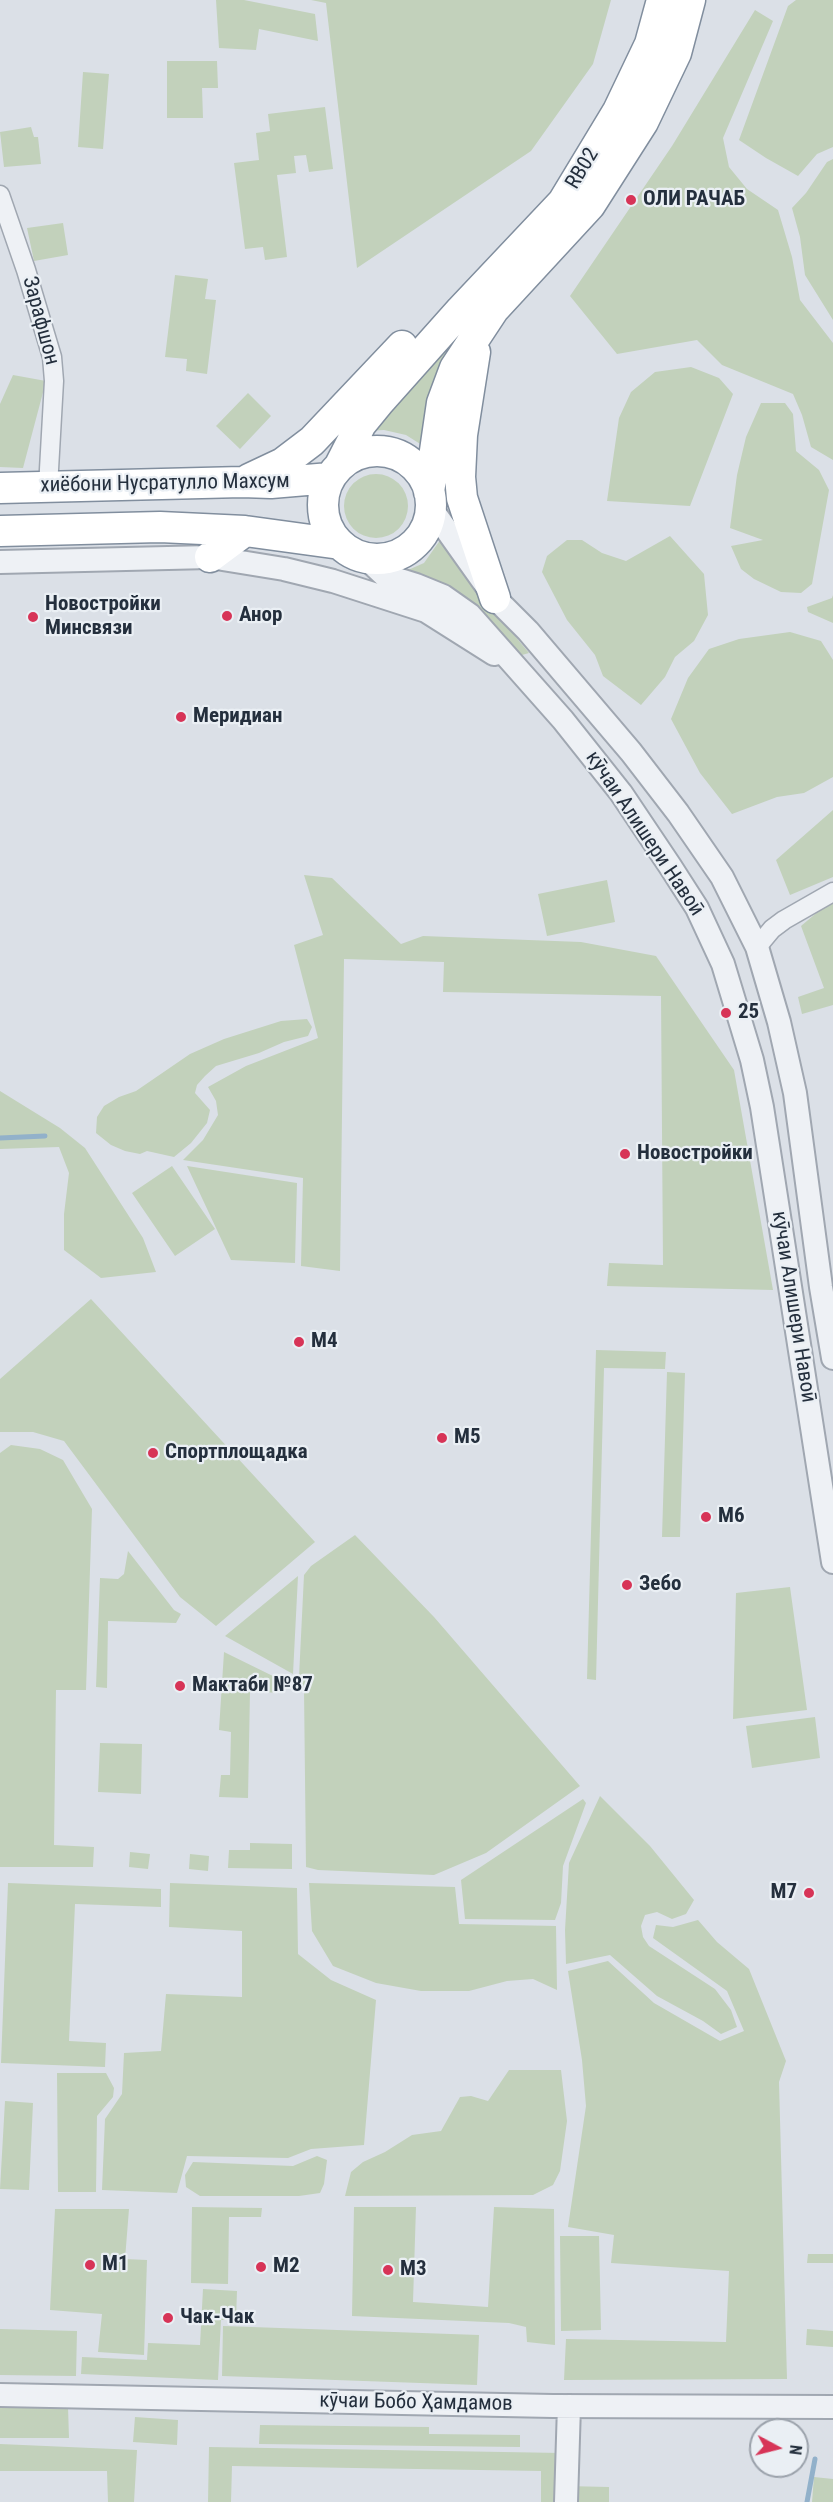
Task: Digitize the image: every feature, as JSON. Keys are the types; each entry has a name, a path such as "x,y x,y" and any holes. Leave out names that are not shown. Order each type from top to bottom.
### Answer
{"highway":[{"name":"RB02","path":"477,317 562,202 618,111 650,44 662,0"},
{"name":"RB02","path":"477,317 590,205 643,122 676,53 690,0"},
{"path":"477,317 442,403 428,523 420,537 409,548 395,556 380,559 353,551 331,533 325,520 324,498 335,472 361,424 477,317"},
{"path":"242,482 283,463 312,441 402,346 477,317"},
{"path":"477,317 462,435 460,477 462,498 495,598"},
{"path":"335,472 352,457 365,452 393,453 416,468 424,479 430,500"},
{"name":"хиёбони Нусратулло Махсум","path":"0,489 271,483 335,472"},
{"name":"хиёбони Нусратулло Махсум","path":"0,531 160,527 245,531 353,551"},
{"path":"210,557 245,531"}],"street":[{"name":"Зарафшон","path":"0,195 27,270 52,357 54,381 48,487"},
{"name":"кӯчаи Алишери Навоӣ","path":"430,500 495,598 528,631 678,813 722,877 757,947 779,1022 795,1093 821,1287 833,1358"},
{"name":"кӯчаи Алишери Навоӣ","path":"353,551 384,575 443,596 470,615 532,685 621,793 697,908 726,973 752,1060 762,1107 833,1562"},
{"path":"0,562 210,557 294,571 426,611 485,647 532,685"},
{"path":"757,947 772,929 784,920 833,892"},
{"name":"кӯчаи Бобо Ҳамдамов","path":"0,2395 569,2406 833,2407"},
{"path":"566,2502 569,2406"}],"green space":[{"path":"216,0 244,0 315,14 318,41 259,29 256,50 219,48"},
{"path":"311,0 611,0 593,64 531,151 357,268 326,3"},
{"path":"796,0 833,0 833,147 817,154 798,176 739,140 788,6"},
{"path":"755,10 773,21 723,138 729,167 747,189 778,210 792,257 800,300 833,343 833,460 811,447 793,394 722,365 697,340 617,354 570,296 672,146"},
{"path":"167,61 217,61 218,88 202,88 203,118 167,118"},
{"path":"83,72 109,74 103,149 78,147"},
{"path":"325,107 333,169 309,172 306,155 294,156 296,173 277,175 287,257 265,260 263,247 245,249 234,163 259,160 256,133 270,131 268,114"},
{"path":"31,127 34,137 38,137 41,164 4,167 0,132"},
{"path":"833,159 833,320 805,275 800,237 792,208 806,193 827,162"},
{"path":"63,223 68,255 34,261 27,228"},
{"path":"175,275 208,279 205,299 216,300 207,374 186,371 187,359 165,357"},
{"path":"481,307 425,447 406,435 384,430 365,431"},
{"path":"691,367 719,378 733,394 690,506 607,501 619,418 631,392 655,372"},
{"path":"13,375 46,381 23,468 0,467 0,404"},
{"path":"248,393 271,416 240,449 216,426"},
{"path":"761,403 785,403 793,414 796,451 819,470 829,490 812,584 801,593 781,592 754,579 741,569 731,546 763,540 730,528 737,475 746,437"},
{"path":"370,474 382,474 399,483 406,494 408,506 406,518 399,529 382,538 370,538 358,533 349,524 344,512 344,500 349,488 358,479"},
{"path":"443,536 476,589 529,653 522,655 492,624 439,583 408,570 424,563"},
{"path":"670,536 704,574 708,615 694,641 675,657 665,677 641,705 603,676 595,655 567,620 542,572 547,556 567,540 582,540 602,553 626,561"},
{"path":"833,595 833,623 808,612 807,607 832,598"},
{"path":"790,632 821,641 833,660 833,777 804,793 777,797 732,814 700,773 671,719 688,678 709,649 739,639"},
{"path":"833,810 833,877 790,895 776,860"},
{"path":"304,875 332,878 401,944 423,936 581,942 656,956 734,1070 773,1290 607,1286 609,1263 663,1265 661,996 443,992 444,962 344,959 340,1271 301,1266 303,1178 183,1160 203,1140 218,1115 216,1101 208,1087 246,1066 318,1038 294,945 323,935"},
{"path":"607,880 615,922 547,936 538,894"},
{"path":"833,899 833,1005 802,1014 798,997 824,988 801,926"},
{"path":"307,1019 312,1027 308,1036 216,1066 205,1076 197,1085 195,1093 210,1110 207,1123 191,1143 174,1157 147,1151 140,1154 125,1151 111,1145 96,1133 97,1117 104,1106 136,1091 190,1054 224,1039 281,1021"},
{"path":"0,1091 60,1128 85,1148 143,1238 156,1272 101,1278 64,1250 64,1214 69,1173 59,1147 0,1149"},
{"path":"172,1166 215,1229 175,1256 132,1193"},
{"path":"187,1166 297,1183 295,1263 231,1260"},
{"path":"91,1299 315,1542 216,1626 180,1597 64,1441 33,1432 0,1432 0,1379"},
{"path":"596,1350 666,1352 665,1369 604,1368 596,1680 587,1679"},
{"path":"667,1372 685,1373 680,1537 662,1537"},
{"path":"11,1445 40,1449 63,1460 92,1509 86,1690 56,1690 54,1845 94,1847 93,1867 0,1867 0,1453"},
{"path":"355,1535 434,1617 580,1786 486,1853 434,1875 318,1870 306,1867 304,1689 299,1677 304,1575 311,1566"},
{"path":"128,1551 174,1610 181,1614 176,1623 108,1621 107,1688 96,1687 100,1578 118,1579 124,1574"},
{"path":"298,1576 293,1674 225,1636"},
{"path":"790,1587 807,1710 733,1719 736,1593"},
{"path":"224,1652 281,1680 278,1693 250,1691 248,1798 219,1797 221,1775 230,1775 231,1732 219,1730"},
{"path":"815,1717 820,1758 752,1768 746,1726"},
{"path":"100,1743 142,1744 141,1794 98,1792"},
{"path":"600,1796 650,1846 694,1900 686,1914 672,1919 657,1912 645,1915 641,1926 643,1937 649,1946 715,1989 731,2010 737,2027 721,2034 703,2021 657,1996 610,1955 566,1964 565,1930 569,1863"},
{"path":"583,1799 586,1803 563,1866 561,1903 555,1920 465,1919 461,1880"},
{"path":"250,1843 292,1844 292,1869 228,1868 229,1850 250,1850"},
{"path":"130,1852 150,1854 148,1869 129,1867"},
{"path":"190,1854 209,1856 208,1871 189,1869"},
{"path":"8,1883 161,1889 161,1907 75,1904 69,2041 106,2043 105,2067 1,2063"},
{"path":"170,1883 297,1888 298,1954 331,1980 376,2000 364,2145 311,2149 288,2158 187,2156 177,2193 102,2190 105,2119 122,2094 124,2053 161,2051 166,1994 242,1997 242,1931 169,1927"},
{"path":"309,1883 455,1887 459,1924 556,1926 557,1990 533,1979 507,1981 469,1991 421,1991 376,1983 333,1966 312,1931"},
{"path":"698,1920 717,1942 749,1969 786,2061 779,2082 787,2379 564,2380 566,2339 726,2342 729,2271 611,2263 614,2235 568,2227 586,2106 582,2060 568,1971 608,1961 654,2003 720,2041 744,2031 727,1991 653,1938 656,1925 673,1927"},
{"path":"509,2070 561,2070 567,2121 560,2171 553,2185 533,2195 345,2196 351,2172 363,2162 385,2152 412,2135 441,2131 460,2097 471,2096 488,2101"},
{"path":"57,2073 106,2073 114,2088 113,2097 97,2116 96,2192 58,2192"},
{"path":"5,2101 33,2103 29,2190 0,2189"},
{"path":"317,2156 327,2160 324,2184 320,2193 299,2196 200,2196 186,2187 185,2175 193,2162 293,2166"},
{"path":"192,2207 262,2208 261,2217 229,2217 228,2284 191,2283"},
{"path":"354,2207 416,2207 413,2302 488,2307 494,2207 554,2209 555,2345 527,2342 526,2327 509,2323 352,2316"},
{"path":"55,2209 129,2209 125,2259 147,2260 144,2355 98,2352 102,2314 50,2310"},
{"path":"560,2236 599,2236 601,2330 561,2331"},
{"path":"808,2254 833,2254 833,2263 807,2263"},
{"path":"203,2289 237,2291 236,2320 221,2320 218,2380 81,2374 82,2357 147,2360 148,2343 200,2345"},
{"path":"223,2326 479,2335 477,2385 222,2376"},
{"path":"0,2329 77,2331 76,2376 0,2375"},
{"path":"807,2329 833,2331 833,2347 806,2345"},
{"path":"0,2407 68,2407 69,2438 0,2438"},
{"path":"135,2417 178,2420 177,2445 133,2442"},
{"path":"260,2425 429,2427 429,2434 520,2435 520,2447 259,2444"},
{"path":"0,2444 137,2450 134,2502 108,2502 107,2471 0,2471"},
{"path":"209,2447 562,2453 561,2502 541,2502 541,2471 232,2466 231,2502 208,2502"},
{"path":"814,2477 833,2479 833,2502 812,2502"},
{"path":"566,2486 609,2487 609,2502 567,2502"}],"waterway":[{"path":"0,1138 45,1136"},
{"path":"807,2502 815,2459"}],"place":[{"name":"ОЛИ РАЧАБ","path":"631,200"},
{"name":"Анор","path":"227,616"},
{"name":"Новостройки Минсвязи","path":"33,617"},
{"name":"Меридиан","path":"181,717"},
{"name":"25","path":"726,1013"},
{"name":"Новостройки","path":"625,1154"},
{"name":"М4","path":"299,1342"},
{"name":"М5","path":"442,1438"},
{"name":"Спортплощадка","path":"153,1453"},
{"name":"М6","path":"706,1517"},
{"name":"Зебо","path":"627,1585"},
{"name":"Мактаби №87","path":"180,1686"},
{"name":"М7","path":"809,1893"},
{"name":"М1","path":"90,2265"},
{"name":"М2","path":"261,2267"},
{"name":"М3","path":"388,2270"},
{"name":"Чак-Чак","path":"168,2318"}]}
